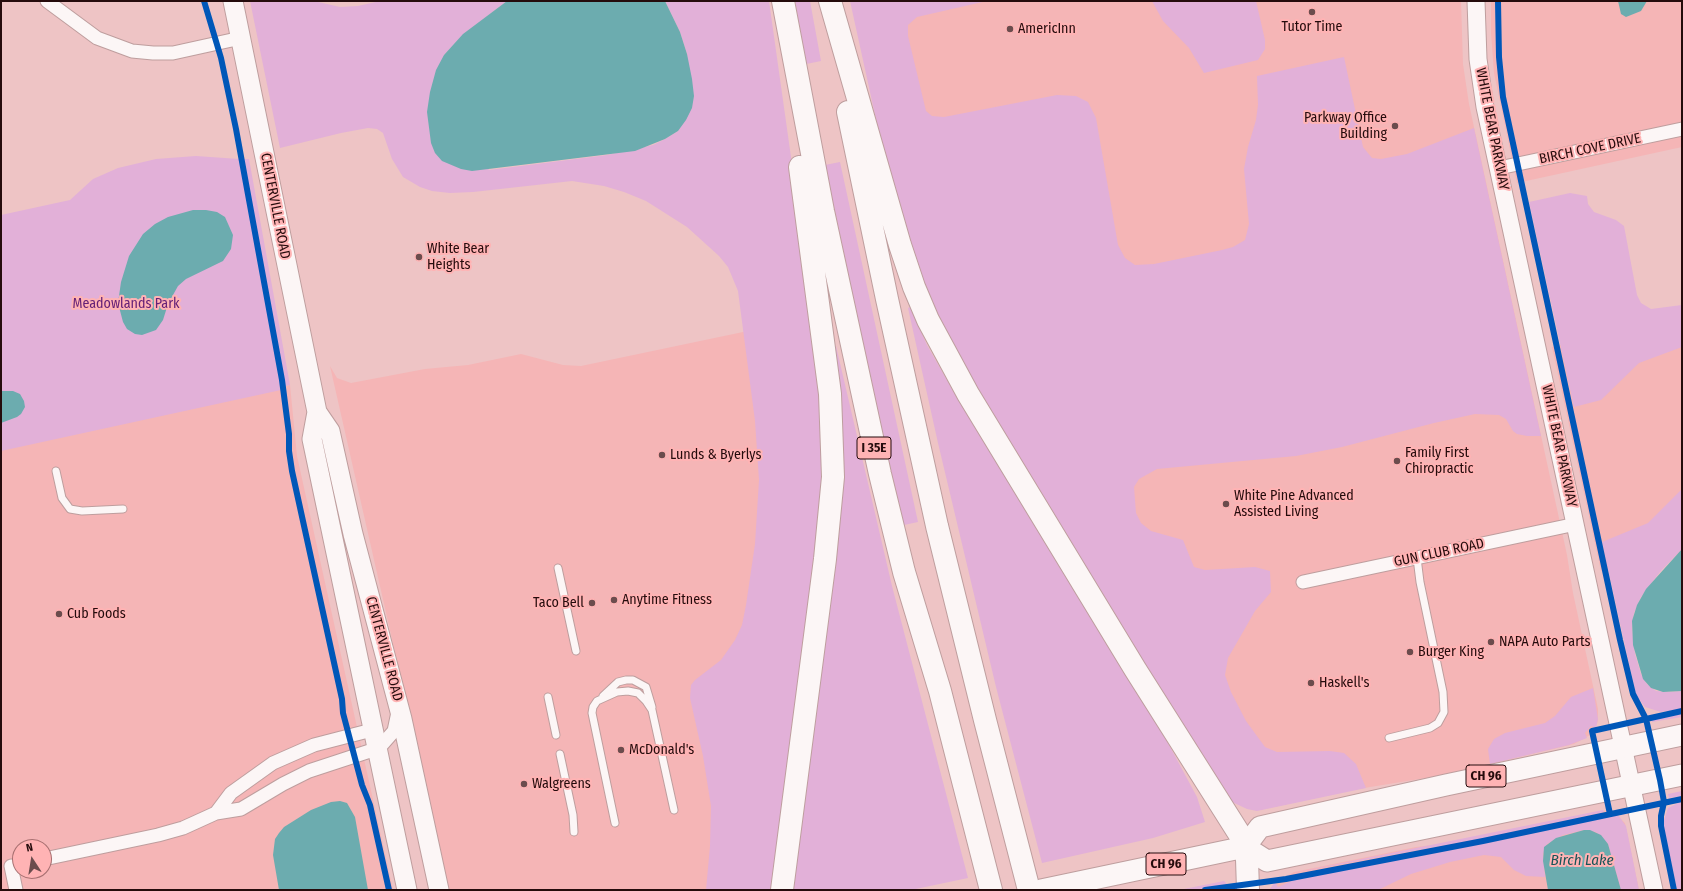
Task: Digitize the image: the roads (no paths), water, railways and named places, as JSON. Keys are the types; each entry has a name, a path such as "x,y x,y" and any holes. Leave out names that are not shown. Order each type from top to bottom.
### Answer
{"highway":[{"path":"782,890 830,518 833,456 830,394 799,156 783,1"},
{"name":"I 35E","path":"783,1 823,211 880,474 904,572 940,692 991,890"},
{"path":"829,1 904,260 919,299 938,340 968,394 1139,675 1240,835 1245,847 1249,872 1248,890"},
{"path":"829,1 873,233 921,454 985,720 1029,890"}],"main road":[{"name":"CENTERVILLE ROAD","path":"233,1 317,412 312,439 376,749 407,890"},
{"name":"CENTERVILLE ROAD","path":"317,412 330,431 353,534 398,703 439,890"},
{"name":"CH 96","path":"1042,890 1245,847 1260,827 1682,735"},
{"path":"1245,847 1267,861 1682,776"}],"street":[{"path":"47,1 97,38 132,51 168,53 241,38"},
{"name":"WHITE BEAR PARKWAY","path":"1476,1 1476,38 1480,81 1654,890"},
{"name":"BIRCH COVE DRIVE","path":"1499,168 1682,129"},
{"name":"GUN CLUB ROAD","path":"1303,582 1576,524"},
{"path":"52,857 170,832 216,813 241,809 283,784 309,771 376,749 387,741 395,728 398,717 398,703"},
{"path":"216,813 231,793 273,763 322,742 372,730"},
{"path":"11,866 16,890"}],"lane":[{"path":"56,471 62,498 70,509 82,512 122,510"},
{"path":"1389,738 1430,728 1438,723 1444,712 1443,692 1420,582 1417,558"},
{"path":"558,568 576,651"},
{"path":"615,823 592,717 593,706 600,698 618,682 626,680 637,682 647,690 674,810"},
{"path":"600,698 621,691 635,692 646,701 654,717"},
{"path":"548,697 556,736"},
{"path":"560,754 573,816 574,832"}],"water":[{"path":"507,1 665,1 680,32 687,54 692,79 694,96 692,108 686,120 678,131 665,139 635,151 472,171 461,169 442,161 435,153 431,143 427,112 430,92 436,70 444,55 463,34"},
{"path":"1618,1 1647,1 1641,11 1626,17 1621,14"},
{"path":"193,210 217,212 225,217 233,235 231,249 223,261 186,279 178,286 168,304 163,320 156,330 142,335 135,334 127,329 123,322 118,303 121,282 129,256 143,234 155,224 168,217"},
{"path":"1,391 13,391 20,394 24,401 25,407 21,414 17,417 1,423"},
{"path":"1682,549 1682,691 1663,692 1651,688 1643,679 1633,645 1632,621 1637,605 1646,589"},
{"path":"340,801 347,803 355,817 368,890 279,890 273,855 275,839 279,833 284,827 311,810 331,802"},
{"name":"Birch Lake","path":"1584,830 1590,830 1601,835 1608,844 1621,890 1548,890 1543,861 1544,847 1556,838"}],"place":[{"name":"Tutor Time","path":"1312,12"},
{"name":"AmericInn","path":"1010,29"},
{"name":"Parkway Office Building","path":"1395,126"},
{"name":"White Bear Heights","path":"419,257"},
{"name":"Lunds & Byerlys","path":"662,455"},
{"name":"Family First Chiropractic","path":"1397,461"},
{"name":"White Pine Advanced Assisted Living","path":"1226,504"},
{"name":"Anytime Fitness","path":"614,600"},
{"name":"Taco Bell","path":"592,603"},
{"name":"Cub Foods","path":"59,614"},
{"name":"NAPA Auto Parts","path":"1491,642"},
{"name":"Burger King","path":"1410,652"},
{"name":"Haskell's","path":"1311,683"},
{"name":"McDonald's","path":"621,750"},
{"name":"Walgreens","path":"524,784"}],"park label":[{"name":"Meadowlands Park","path":"126,304"}]}
